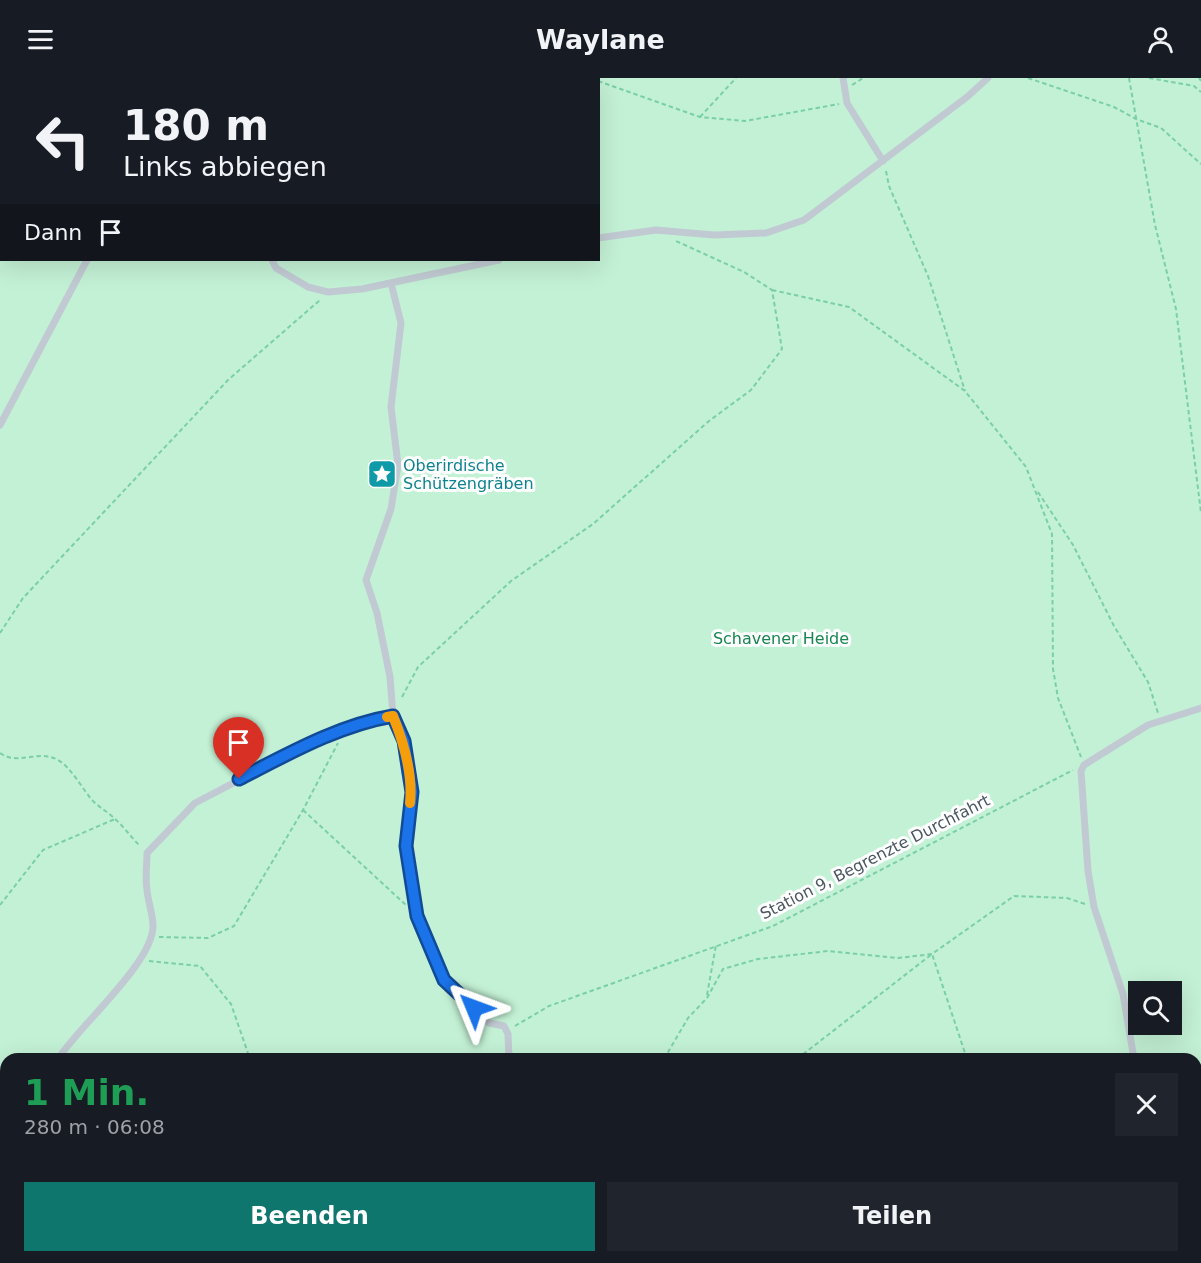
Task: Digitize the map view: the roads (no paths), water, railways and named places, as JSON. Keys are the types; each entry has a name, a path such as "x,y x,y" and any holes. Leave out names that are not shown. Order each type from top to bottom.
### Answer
{"lane":[{"path":"843,78 848,103 883,161"},
{"path":"600,238 656,230 714,235 766,233 804,220 988,78"},
{"path":"0,425 86,261"},
{"path":"272,261 276,268 308,287 328,292 391,283 494,261"},
{"path":"391,283 401,324 391,408 398,465 392,509 366,580 377,613 390,677 393,716 404,741 412,792 406,846 417,916 444,980 489,1023 504,1026 507,1030 509,1053"},
{"path":"1133,1053 1123,994 1094,908 1081,774 1084,765 1160,719 1201,708"},
{"path":"62,1053 70,1040 111,996 144,952 153,928 146,887 147,853 195,803 295,751 368,720 393,716"}],"place":[{"name":"Oberirdische Schützengräben","path":"382,474"}],"park label":[{"name":"Schavener Heide","path":"781,638"}]}
